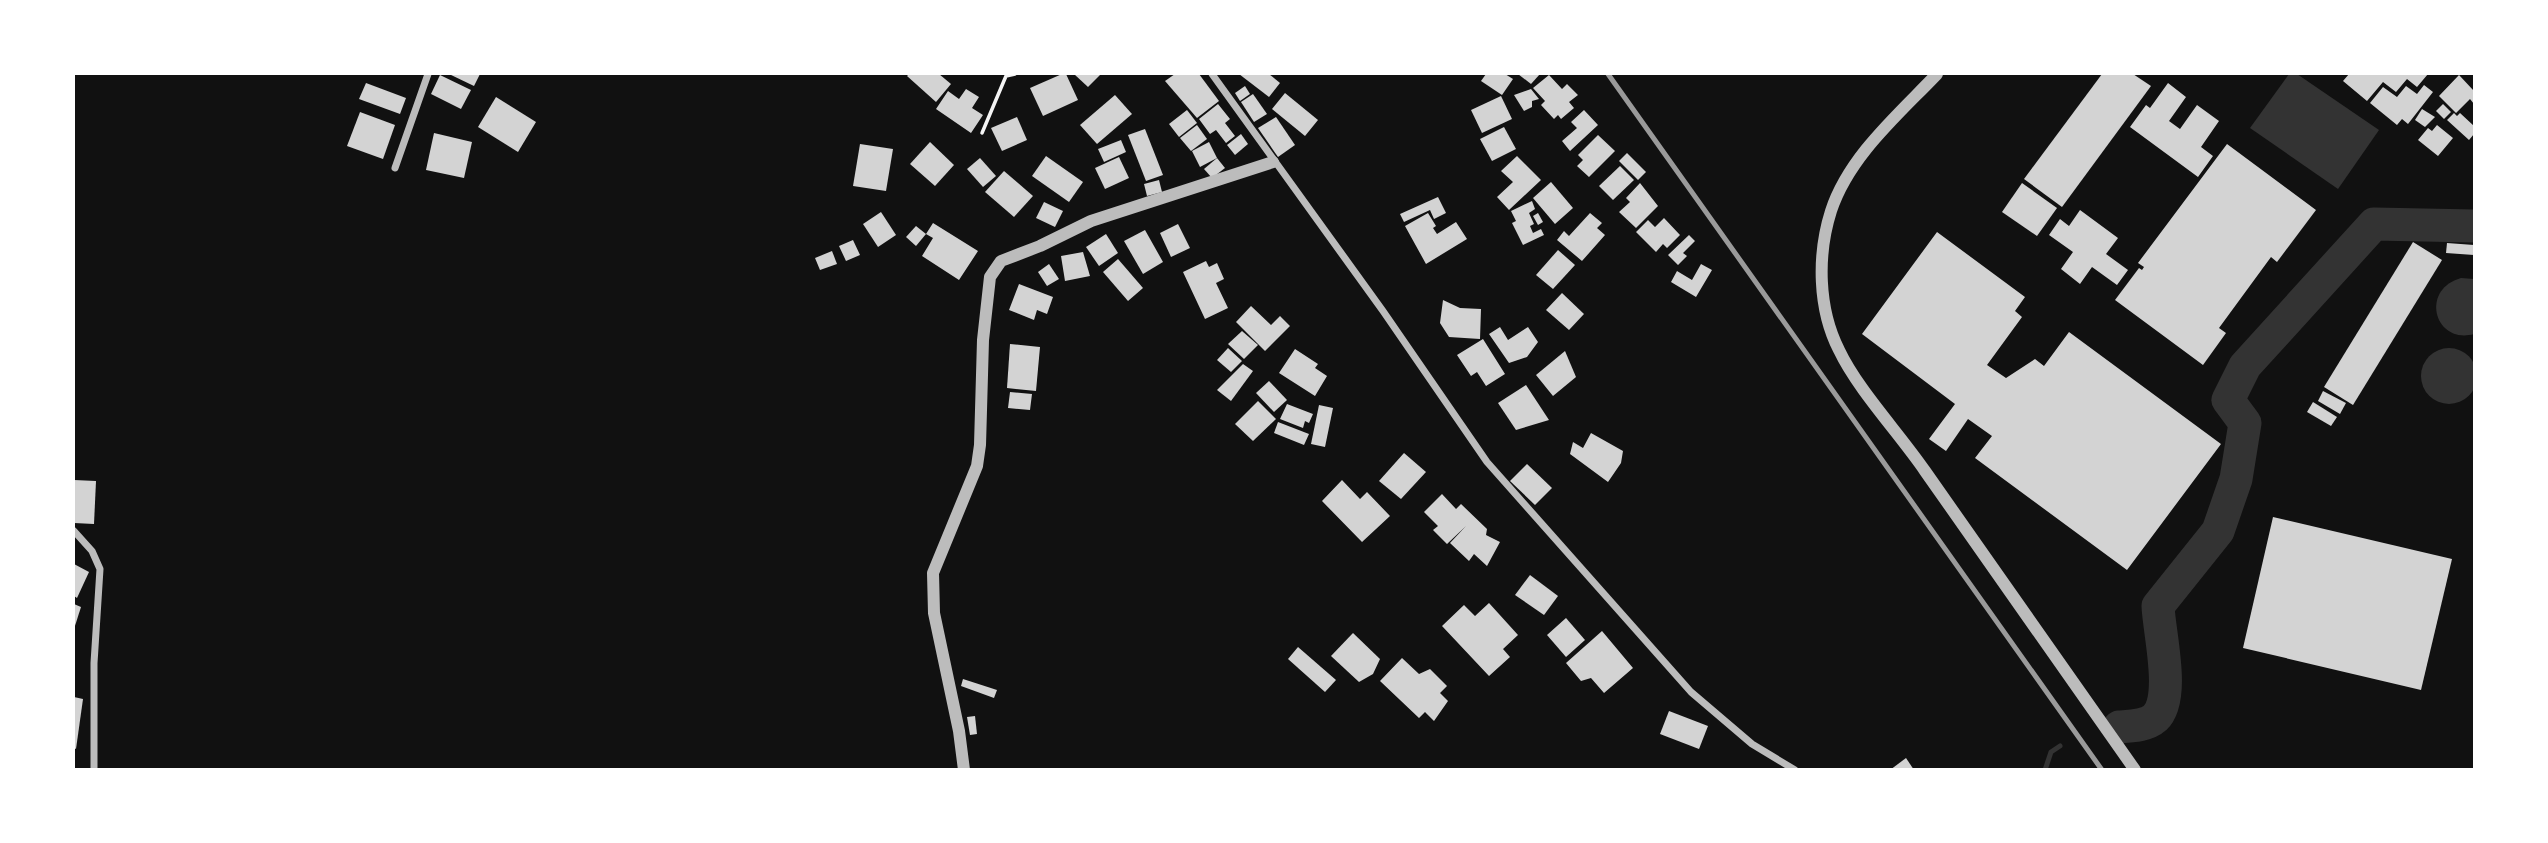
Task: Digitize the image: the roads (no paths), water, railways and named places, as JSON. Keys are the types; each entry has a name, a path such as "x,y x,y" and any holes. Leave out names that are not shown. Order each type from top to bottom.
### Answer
{"street":[{"path":"395,169 428,74"},
{"path":"1212,74 1383,311 1487,462 1691,692 1752,744 1795,769"},
{"path":"1937,74 1860,158 1842,185 1831,212 1823,266 1822,295 1829,326 1839,351 1854,374 1897,430 2135,769"},
{"path":"964,769 959,731 934,613 933,573 977,466 983,340 990,277 1001,261 1091,221 1273,162"},
{"path":"74,531 92,551 100,569 94,663 94,769"}],"waterway":[{"path":"2119,727 2147,723 2155,718 2161,709 2165,665 2158,606 2218,531 2236,479 2245,423 2228,400 2245,366 2374,224 2474,226"},
{"path":"2045,770 2051,752 2060,746"}],"railway":[{"path":"1608,74 2102,770"}]}
